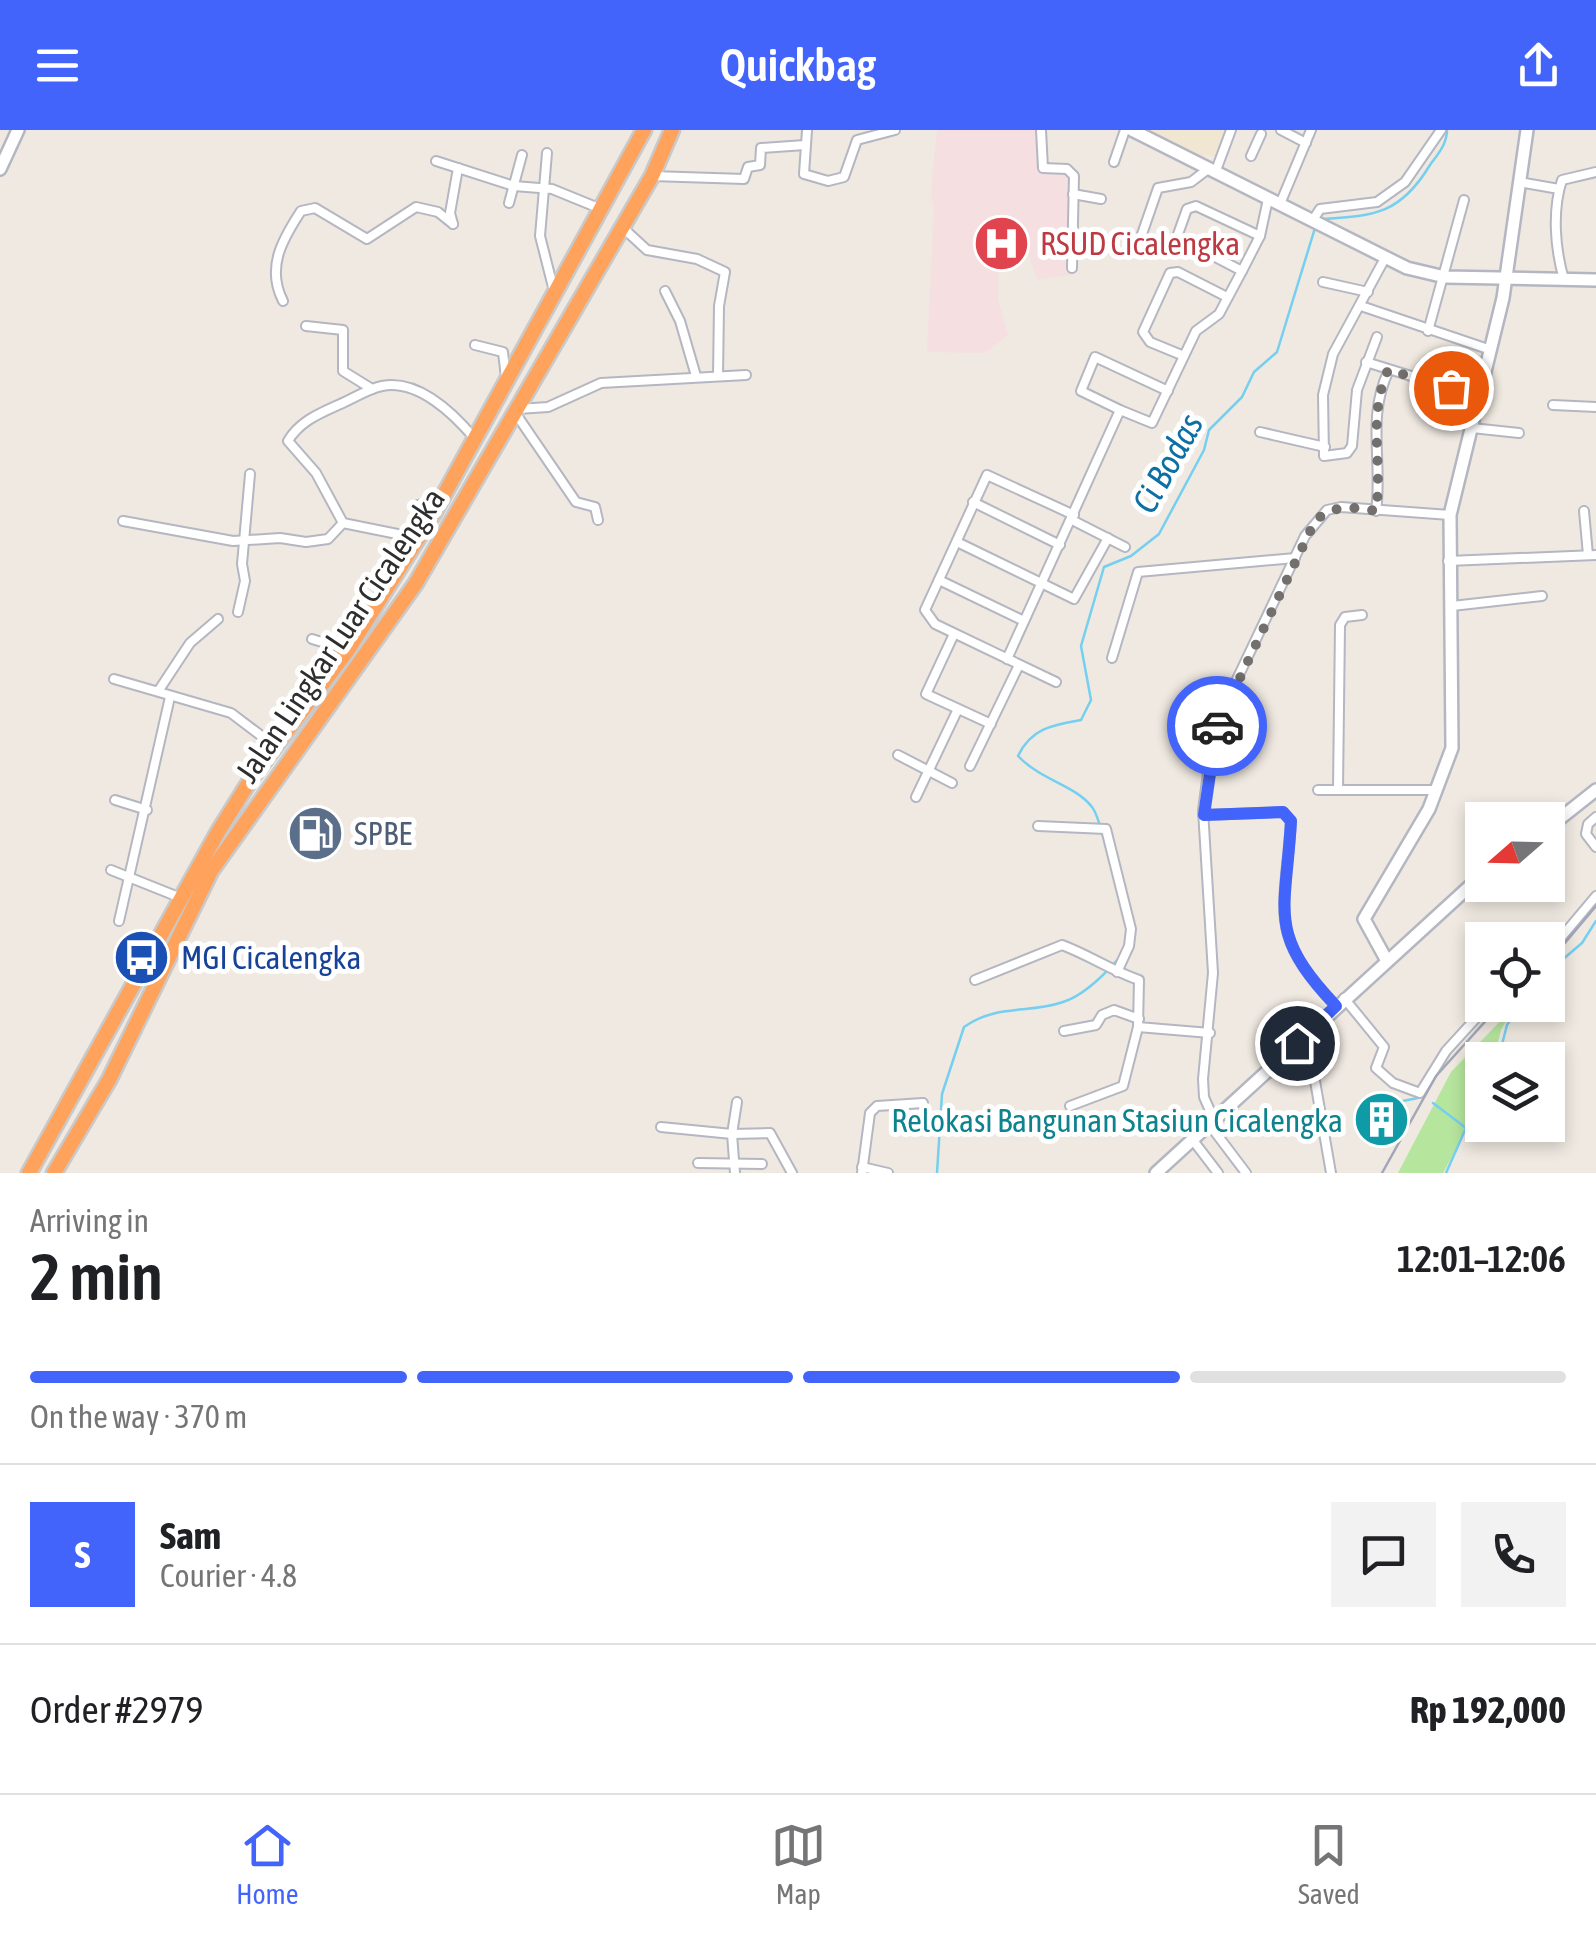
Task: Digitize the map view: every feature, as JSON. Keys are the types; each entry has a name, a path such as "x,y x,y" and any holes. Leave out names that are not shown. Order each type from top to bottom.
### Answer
{"highway":[{"name":"Jalan Lingkar Luar Cicalengka","path":"29,1173 244,790 348,650 440,504 644,130"},
{"name":"Jalan Lingkar Luar Cicalengka","path":"54,1173 109,1080 211,871 416,583 652,176 672,130"}],"street":[{"path":"0,169 18,130"},
{"path":"807,130 805,176 840,180 857,140 896,130"},
{"path":"1041,130 1044,168 1073,172 1072,268"},
{"path":"1114,162 1128,130 1318,222 1384,260 1445,277 1596,280"},
{"path":"1140,238 1158,188 1191,182 1212,171 1231,130"},
{"path":"1281,130 1306,143"},
{"path":"1168,391 1095,357 1079,388 1150,424 1168,391 1196,332 1214,320 1242,271 1311,130"},
{"path":"1318,222 1320,209 1377,202 1405,182 1440,130"},
{"path":"1388,961 1364,919 1448,763 1454,727 1450,515 1491,350 1527,130"},
{"path":"1252,156 1259,131"},
{"path":"652,176 744,180 748,167 760,165 762,148 805,145"},
{"path":"547,153 542,253 555,293"},
{"path":"508,203 522,154"},
{"path":"436,161 514,186 543,188 602,208"},
{"path":"283,301 273,274 283,238 300,211 314,208 366,238 416,207 438,212 453,224 450,213 458,168"},
{"path":"1564,280 1555,230 1559,188 1562,180 1596,172"},
{"path":"1518,182 1559,188"},
{"path":"1073,194 1102,199"},
{"path":"1428,331 1464,200"},
{"path":"1242,271 1177,237 1186,209 1196,206 1260,236"},
{"path":"622,227 647,250 697,258 725,272 719,306 718,376"},
{"path":"1377,337 1357,390 1350,450 1324,456 1324,385 1332,354 1384,260"},
{"path":"1184,356 1150,342 1144,332 1170,273 1178,272 1227,297"},
{"path":"1324,282 1368,292"},
{"path":"665,291 680,320 696,376"},
{"path":"1361,306 1491,350"},
{"path":"306,326 343,330 342,371 372,389"},
{"path":"475,344 503,352 507,381"},
{"path":"1366,362 1480,397"},
{"path":"1376,511 1380,479 1375,410 1388,370"},
{"path":"598,520 596,507 576,502 517,412 548,408 601,384 746,374"},
{"path":"419,538 344,523 316,473 288,439 310,418 372,389 396,386 426,396 454,416 475,439"},
{"path":"1552,405 1596,407"},
{"path":"1008,658 1120,410"},
{"path":"1472,428 1519,433"},
{"path":"1260,432 1325,446"},
{"path":"238,612 245,581 250,474"},
{"path":"1056,682 954,634 926,616 926,603 984,478 991,475 1125,547"},
{"path":"973,502 1060,545"},
{"path":"418,505 440,504"},
{"path":"1246,1173 1212,1122 1204,1097 1213,973 1204,815 1219,717 1295,558 1315,521 1327,510 1450,515"},
{"path":"1448,561 1592,555 1584,510"},
{"path":"123,522 244,542 328,538 344,523"},
{"path":"956,542 1041,585 1077,598 1108,538"},
{"path":"1112,658 1138,572 1295,558"},
{"path":"939,580 1024,621"},
{"path":"1452,606 1542,596"},
{"path":"1338,789 1340,625 1345,617 1362,616"},
{"path":"159,690 190,644 218,619"},
{"path":"954,634 926,694 991,724"},
{"path":"312,639 348,650"},
{"path":"970,766 1019,664"},
{"path":"114,679 231,713 276,747"},
{"path":"119,920 170,698"},
{"path":"916,797 958,709"},
{"path":"898,755 952,783"},
{"path":"1318,790 1436,790"},
{"path":"1565,817 1593,798"},
{"path":"115,800 147,810"},
{"path":"1204,815 1283,812 1291,821 1281,919 1304,972 1384,1047 1376,1068 1393,1084 1420,1093 1446,1051 1472,1022"},
{"path":"1596,817 1588,824 1586,834 1596,847"},
{"path":"1038,826 1102,830 1130,920 1129,946 1116,972"},
{"path":"111,870 181,898"},
{"path":"1156,1173 1465,891"},
{"path":"1565,933 1596,896"},
{"path":"975,980 1062,944 1139,980 1139,1023 1123,1086 1070,1106"},
{"path":"1064,1030 1096,1025 1102,1015 1114,1010 1139,1023 1210,1033"},
{"path":"1307,1034 1308,1062 1326,1120 1331,1173"},
{"path":"1286,1052 1308,1062"},
{"path":"735,1169 732,1134 738,1102"},
{"path":"888,1173 862,1170 870,1112 877,1106 923,1103"},
{"path":"661,1127 732,1134 770,1133 792,1173"},
{"path":"1192,1140 1218,1173"},
{"path":"698,1163 735,1169 762,1164"}],"shaded area":[{"name":"RSUD Cicalengka","path":"937,130 1043,130 1044,170 1070,174 1070,275 1037,280 1027,249 999,253 998,299 1008,335 985,353 927,352 934,208 931,194"},
{"path":"1149,130 1225,130 1219,153 1214,156 1191,154"}],"green space":[{"path":"1499,1022 1506,1022 1498,1042 1480,1042"},
{"path":"1465,1058 1465,1132 1443,1173 1398,1173 1451,1072"}],"waterway":[{"name":"Ci Bodas","path":"1323,219 1372,213 1397,202 1419,181 1439,153 1447,130"},
{"name":"Ci Bodas","path":"1112,869 1092,807 1077,793 1018,756 1036,734 1081,720 1091,700 1081,646 1104,567 1131,556 1159,534 1204,450 1209,430 1242,397 1254,372 1277,352 1315,228"},
{"path":"1565,958 1582,943 1596,921"},
{"name":"Ci Bodas","path":"937,1173 942,1094 964,1027 988,1015 1071,999 1119,958"},
{"path":"1503,1042 1509,1022"},
{"path":"1367,1108 1418,1098"},
{"path":"1433,1103 1466,1128 1446,1173"}],"railway":[{"path":"1565,943 1596,906"},
{"path":"1382,1173 1436,1076 1485,1022"}],"way so far":[{"path":"1217,726 1315,521 1327,510 1341,507 1376,511 1380,479 1374,441 1375,410 1388,370 1451,388"}],"place":[{"name":"RSUD Cicalengka","path":"1001,243"},
{"name":"SPBE","path":"315,833"},
{"name":"MGI Cicalengka","path":"142,957"},
{"name":"Relokasi Bangunan Stasiun Cicalengka","path":"1382,1120"}],"route":[{"path":"1217,726 1204,815 1283,812 1291,821 1281,919 1304,972 1336,1006 1297,1043"}]}
